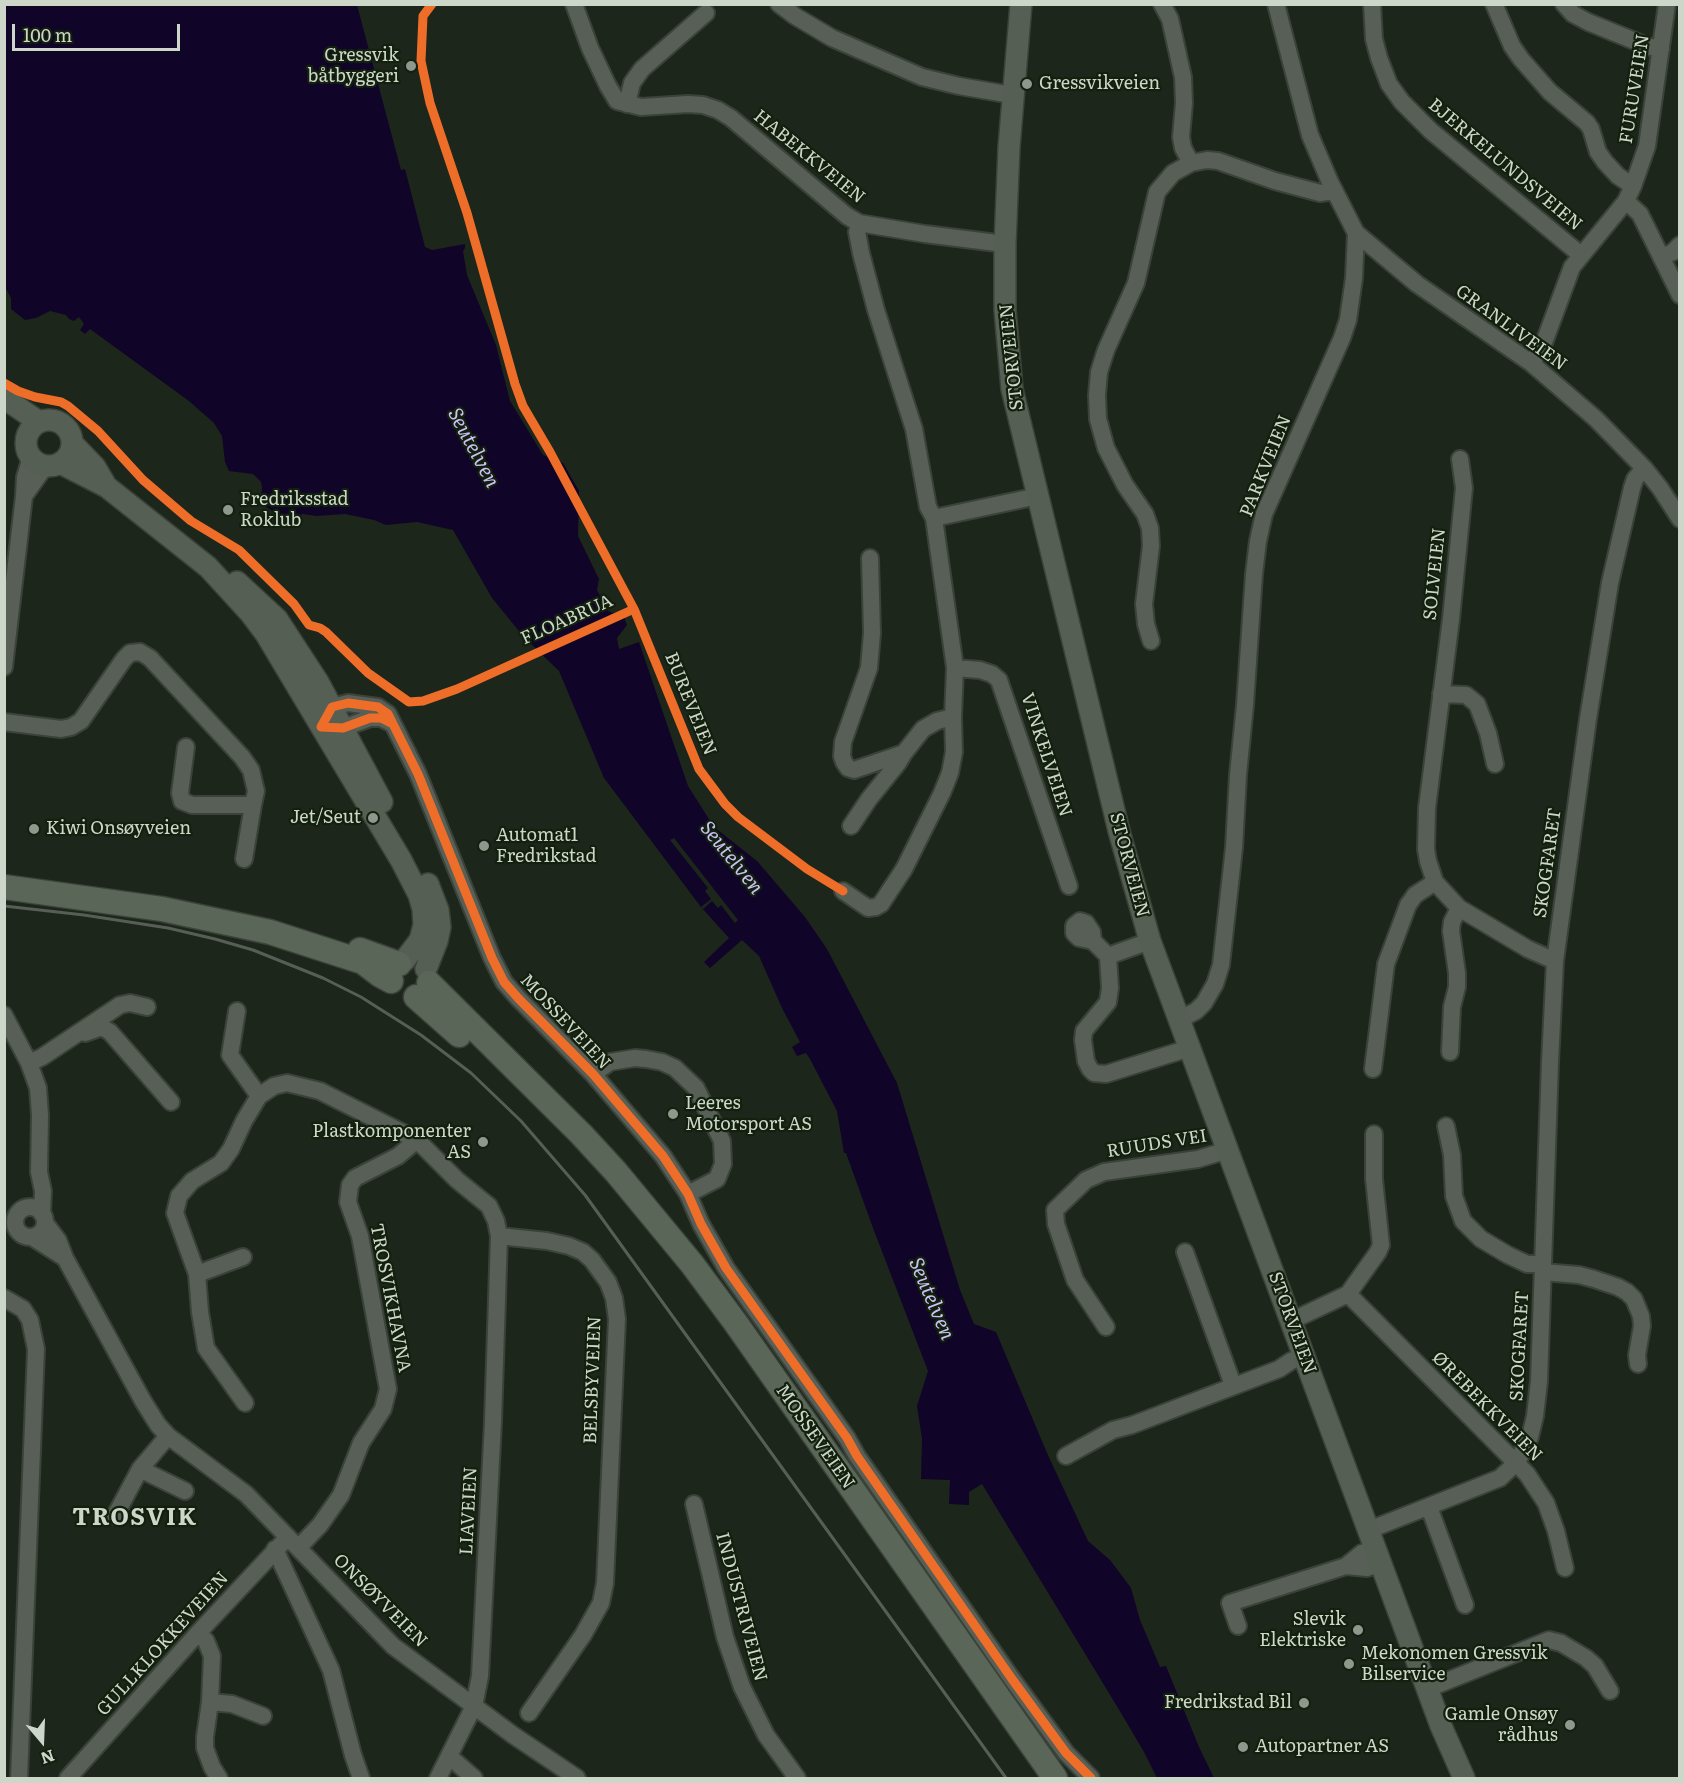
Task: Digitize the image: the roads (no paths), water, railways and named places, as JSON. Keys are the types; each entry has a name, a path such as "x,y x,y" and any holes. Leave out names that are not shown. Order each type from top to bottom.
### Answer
{"highway":[{"name":"MOSSEVEIEN","path":"13,888 31,885 207,905 275,921 411,976 581,1134 616,1172 692,1264 1055,1779"},
{"name":"MOSSEVEIEN","path":"411,976 470,1045 550,1123 603,1179 656,1241 722,1328 1039,1779"}],"main road":[{"name":"STORVEIEN","path":"1021,4 1012,95 1005,244 1005,310 1012,388 1126,861 1150,941 1427,1689 1464,1779"},
{"path":"4,398 39,422"},
{"path":"4,413 41,456 107,487 208,567 266,634 401,860 419,895 424,926 411,976"},
{"path":"41,456 33,426 50,420 59,422 67,428 72,444 95,466 107,487"},
{"path":"41,456 70,451 72,444"},
{"path":"208,567 226,573 278,619 332,707 433,894 440,927 437,940 411,976"}],"street":[{"path":"574,4 590,48 608,86 617,101 627,104 632,83 642,69 706,13"},
{"path":"779,4 832,38 922,77 1012,95"},
{"path":"1162,4 1170,19 1183,77 1184,103 1181,137 1183,148 1191,163"},
{"path":"1276,4 1310,135 1334,191 1356,233"},
{"name":"BJERKELUNDSVEIEN","path":"1372,4 1374,39 1379,58 1389,84 1402,102 1431,131 1581,255"},
{"path":"1494,4 1508,38 1521,59 1550,92 1591,129 1598,152 1630,194 1680,296"},
{"path":"1564,4 1573,14 1588,22 1647,46 1661,49"},
{"name":"FURUVEIEN","path":"1530,363 1542,348 1572,267 1630,194 1647,146 1667,4"},
{"name":"HABEKKVEIEN","path":"627,104 640,107 696,104 718,110 731,118 858,223 1005,244"},
{"path":"1151,641 1144,604 1151,546 1150,528 1106,448 1098,419 1097,395 1099,372 1106,350 1136,283 1157,192 1173,173 1191,163 1208,160 1218,161 1275,181 1320,193 1334,191"},
{"path":"843,891 868,908 876,908 881,904 897,880 950,773 954,752 955,668 934,518 928,507 914,429 876,310 861,253 857,232 858,223"},
{"name":"GRANLIVEIEN","path":"1356,233 1416,284 1530,363 1596,419 1644,468 1680,519"},
{"name":"PARKVEIEN","path":"1180,1019 1196,1011 1204,1003 1215,984 1221,965 1234,848 1254,574 1264,514 1331,365 1348,320 1354,278 1356,233"},
{"path":"1662,257 1673,252 1680,245"},
{"path":"4,667 25,477 41,456"},
{"name":"SOLVEIEN","path":"1460,459 1464,488 1430,786 1426,836 1428,861 1435,882 1459,908 1528,949 1555,961"},
{"name":"SKOGFARET","path":"1238,1626 1230,1603 1346,1566 1367,1568 1374,1547 1429,1507 1500,1478 1517,1462 1530,1437 1539,1380 1555,961 1588,719 1610,583 1632,488 1635,479 1644,468"},
{"path":"934,518 1038,496"},
{"path":"870,558 872,633 869,668 843,742 842,756 848,768 854,770 904,753"},
{"path":"4,722 71,728 81,721 124,659 130,653 140,652 150,658 242,757 251,770 256,791 243,859"},
{"name":"VINKELVEIEN","path":"955,668 980,670 992,674 999,680 1069,886"},
{"path":"1441,694 1466,695 1477,704 1488,733 1495,764"},
{"name":"MOSSEVEIEN","path":"332,707 348,703 378,707 388,714 418,774 492,958 504,982 593,1074 663,1156 688,1194 701,1224 726,1268 847,1438 856,1456 1012,1679 1066,1753 1091,1779"},
{"path":"332,707 321,727 343,728 370,718 381,718 393,724"},
{"path":"851,826 923,729 937,721 953,717"},
{"path":"186,747 180,793 182,801 192,805 253,805"},
{"path":"1374,1069 1386,964 1408,905 1415,895 1435,882"},
{"path":"1450,1052 1452,1007 1457,973 1451,932 1452,921 1459,908"},
{"path":"1093,941 1108,956 1110,988 1108,1002 1084,1031 1086,1061 1090,1069 1094,1073 1106,1074 1180,1051"},
{"path":"1108,956 1150,941"},
{"path":"29,1063 39,1059 120,1005 130,1003 147,1008"},
{"path":"237,1011 230,1055 259,1096"},
{"path":"4,1015 29,1063 38,1088 40,1115 39,1172 43,1191 41,1232 19,1235 15,1225 15,1214 39,1172"},
{"path":"78,1032 86,1033 102,1027 110,1032 171,1102"},
{"path":"593,1074 606,1063 616,1060 646,1059 662,1062 675,1068 696,1088 708,1118 722,1141 723,1164 717,1179 688,1194"},
{"path":"245,1403 206,1348 197,1274 175,1213 179,1196 192,1181 221,1163 259,1096 274,1086 287,1083 320,1091 417,1140 489,1206 496,1221 499,1236"},
{"path":"1446,1126 1452,1155 1454,1196 1463,1221 1481,1239 1508,1255 1527,1264 1543,1268"},
{"path":"1291,1321 1348,1294 1378,1252 1381,1245 1374,1179 1374,1134"},
{"name":"TROSVIKHAVNA","path":"293,1542 321,1524 341,1495 362,1443 383,1409 388,1389 360,1236 348,1202 350,1185 355,1178 398,1156 417,1140"},
{"name":"RUUDS VEI","path":"1106,1327 1075,1280 1056,1224 1055,1210 1086,1180 1104,1172 1198,1159 1228,1150"},
{"path":"15,1214 34,1208 43,1218"},
{"name":"ONSØYVEIEN","path":"43,1218 58,1239 65,1258 143,1401 168,1436 239,1488 393,1646 577,1779"},
{"name":"ONSØYVEIEN","path":"19,1235 65,1258"},
{"name":"LIAVEIEN","path":"438,1779 474,1706 481,1664 499,1236"},
{"name":"BELSBYVEIEN","path":"499,1236 518,1236 548,1241 583,1252 608,1282 614,1298 617,1319 605,1583 601,1603 584,1635 529,1713"},
{"path":"1185,1252 1233,1386"},
{"path":"197,1274 243,1257"},
{"name":"SKOGFARET","path":"1543,1268 1579,1275 1618,1287 1634,1299 1641,1316 1642,1326 1637,1355 1638,1364"},
{"name":"ØREBEKKVEIEN","path":"1348,1294 1527,1474 1546,1503 1556,1531 1564,1568"},
{"path":"4,1298 23,1309 30,1320 36,1349 19,1779"},
{"path":"1066,1456 1113,1430 1132,1425 1279,1369 1294,1368 1306,1360"},
{"path":"115,1516 140,1469 168,1436"},
{"path":"140,1469 185,1491"},
{"name":"INDUSTRIVEIEN","path":"694,1504 726,1637 741,1687 766,1735 797,1779"},
{"path":"1429,1507 1465,1605"},
{"name":"GULLKLOKKEVEIEN","path":"68,1779 275,1549 293,1542"},
{"path":"275,1549 331,1670 352,1755 361,1779"},
{"path":"198,1633 206,1641 212,1656 205,1748 219,1779"},
{"path":"1427,1689 1549,1640 1561,1643 1586,1658 1595,1666 1610,1691"},
{"path":"210,1702 232,1704 263,1716"},
{"path":"450,1757 474,1779"}],"water":[{"name":"Seutelven","path":"4,5 357,5 401,170 405,169 425,247 432,250 465,244 463,251 467,275 496,345 510,401 543,455 563,463 579,491 578,536 599,579 597,590 608,611 624,617 627,625 617,638 619,649 639,642 688,786 714,827 757,861 805,917 827,949 897,1083 960,1290 974,1324 996,1332 1047,1453 1088,1541 1110,1560 1131,1588 1140,1620 1160,1667 1166,1666 1214,1778 1157,1778 1118,1708 982,1484 969,1492 969,1505 949,1504 950,1480 921,1479 922,1439 917,1406 928,1371 846,1153 844,1153 837,1111 806,1053 797,1056 792,1047 800,1042 759,956 742,940 710,968 704,962 729,938 701,907 604,778 559,671 523,636 492,598 453,530 417,522 386,525 345,514 316,516 303,514 285,519 260,503 261,482 253,474 229,471 225,462 222,436 214,423 189,401 90,329 85,334 80,330 84,324 79,317 74,321 66,315 50,311 36,318 25,320 11,309 11,298 4,285"}],"railway":[{"path":"4,906 168,928 253,950 323,978 361,997 421,1035 471,1073 521,1121 585,1195 1006,1778"}],"place":[{"name":"Gressvik båtbyggeri","path":"411,66"},
{"name":"Gressvikveien","path":"1027,84"},
{"name":"Fredriksstad Roklub","path":"228,510"},
{"name":"Jet/Seut","path":"373,818"},
{"name":"Kiwi Onsøyveien","path":"34,829"},
{"name":"Automat1 Fredrikstad","path":"484,846"},
{"name":"Leeres Motorsport AS","path":"673,1114"},
{"name":"Plastkomponenter AS","path":"483,1142"},
{"name":"Slevik Elektriske","path":"1358,1630"},
{"name":"Mekonomen Gressvik Bilservice","path":"1349,1664"},
{"name":"Fredrikstad Bil","path":"1304,1703"},
{"name":"Gamle Onsøy rådhus","path":"1570,1725"},
{"name":"Autopartner AS","path":"1243,1747"}],"district":[{"name":"TROSVIK","path":"135,1518"}]}
